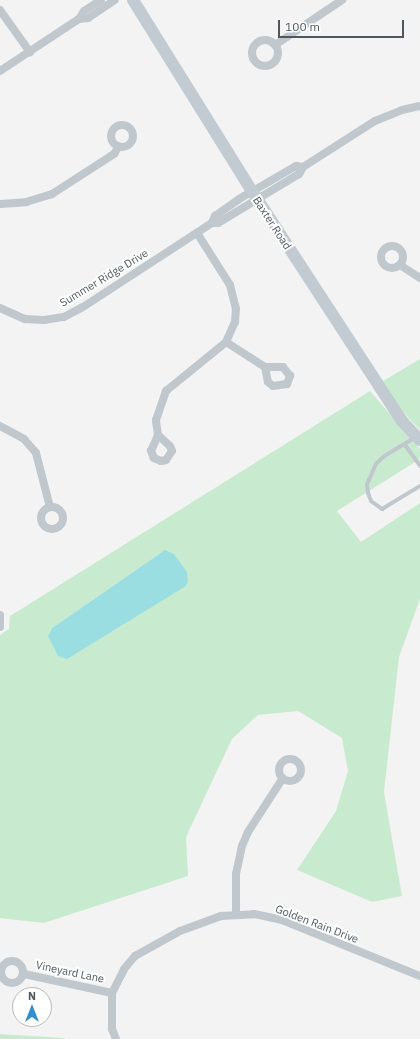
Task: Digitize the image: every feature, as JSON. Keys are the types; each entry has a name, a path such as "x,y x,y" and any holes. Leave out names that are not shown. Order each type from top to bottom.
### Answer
{"main road":[{"name":"Baxter Road","path":"133,0 255,195 402,421 418,438"}],"street":[{"path":"79,20 84,11 101,0"},
{"path":"0,71 79,20 88,18 115,0"},
{"path":"275,45 342,0"},
{"path":"0,10 30,52"},
{"name":"Summer Ridge Drive","path":"0,308 25,319 44,320 64,317 83,307 212,223 218,223 255,195 299,174 303,167 375,121 402,110 420,106"},
{"path":"0,204 26,202 52,194 114,154 119,146"},
{"path":"158,435 156,420 166,391 226,342 235,322 234,297 230,285 197,233"},
{"path":"400,265 420,278"},
{"path":"226,342 266,367"},
{"path":"0,426 24,439 36,453 50,507"},
{"path":"0,614 0,627"},
{"path":"236,913 236,874 242,846 248,832 283,778"},
{"name":"Golden Rain Drive","path":"112,993 124,969 146,948 202,922 236,913 254,914 282,920 420,976"},
{"name":"Vineyard Lane","path":"24,974 112,993 111,1023 116,1039"}],"lane":[{"path":"418,438 384,456 376,464 367,484 371,501 382,509 420,486"},
{"path":"405,445 420,466"}],"green space":[{"path":"420,359 420,430 402,411 383,381"},
{"path":"370,391 420,449 420,459 337,511 361,542 420,503 420,599 399,657 384,792 402,896 372,902 297,870 336,811 348,771 342,738 298,711 258,715 232,739 186,837 188,876 44,923 0,918 0,635 9,629 10,616","holes":["165,550 48,636 52,628"]},
{"path":"0,1034 64,1038 65,1039 0,1039"}],"water":[{"path":"165,550 174,554 187,572 188,581 186,586 67,659 58,656 48,636 52,628"}]}
